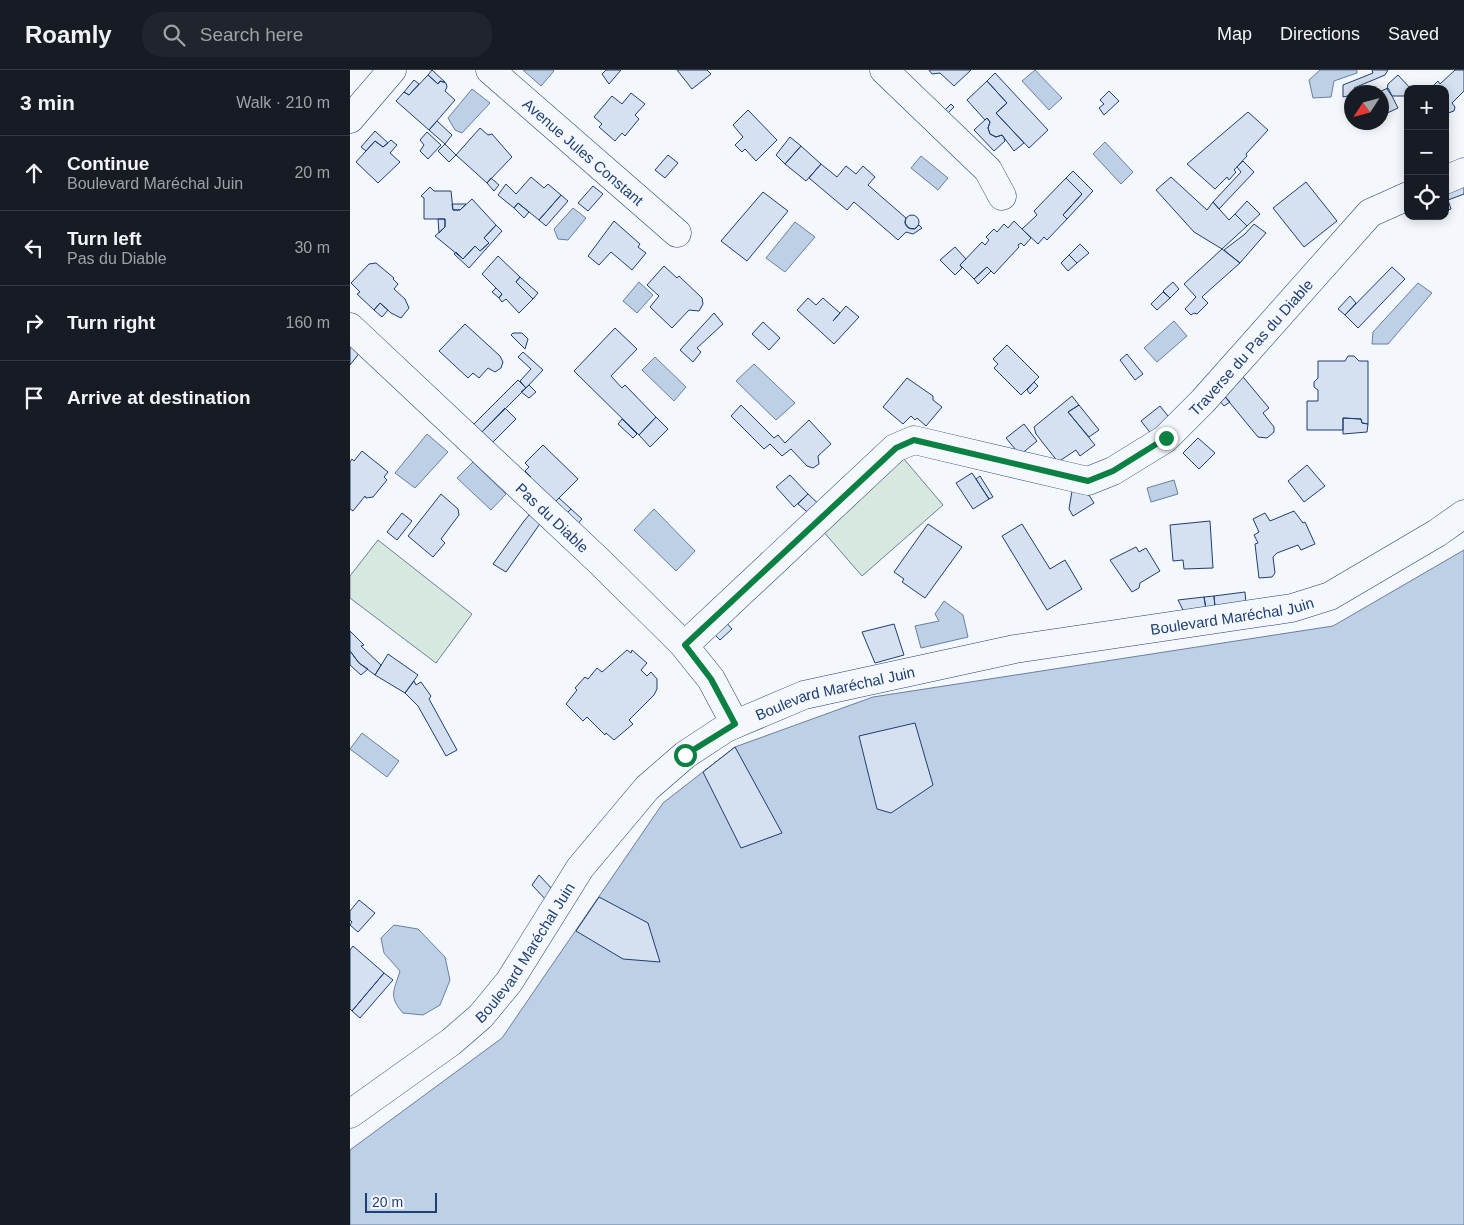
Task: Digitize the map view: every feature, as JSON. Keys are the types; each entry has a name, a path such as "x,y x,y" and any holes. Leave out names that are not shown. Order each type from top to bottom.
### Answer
{"street":[{"path":"350,119 392,70"},
{"name":"Avenue Jules Constant","path":"490,70 677,233"},
{"path":"884,70 988,170 1002,196"},
{"path":"1449,178 1464,172"},
{"name":"Traverse du Pas du Diable","path":"685,645 896,448 914,440 1088,481 1113,471 1166,438 1203,401 1370,213 1404,198"},
{"name":"Pas du Diable","path":"350,327 599,561 685,645 711,679 735,724"},
{"name":"Boulevard Maréchal Juin","path":"350,1114 452,1042 481,1016 510,982 580,868 647,788 685,755 735,724 804,695 1015,649 1292,608 1330,596 1437,533 1464,514"}],"shaded area":[{"path":"904,459 943,505 862,576 822,530"},
{"path":"378,540 472,614 436,663 350,598 350,576"}],"water":[{"path":"523,70 553,70 554,71 541,86"},
{"path":"1035,70 1062,98 1049,110 1022,81"},
{"path":"1320,70 1357,70 1357,73 1334,81 1331,97 1313,98 1309,80"},
{"path":"472,89 490,103 462,133 455,130 448,118"},
{"path":"1105,142 1133,172 1121,184 1093,154"},
{"path":"921,156 948,178 938,190 911,168"},
{"path":"573,208 586,218 568,240 558,239 554,229"},
{"path":"795,222 815,237 785,272 766,258"},
{"path":"639,282 653,295 637,313 623,301"},
{"path":"1418,283 1432,293 1388,344 1372,344 1373,332"},
{"path":"1174,321 1187,336 1157,362 1144,348"},
{"path":"655,357 686,387 674,401 642,370"},
{"path":"754,364 795,403 776,420 736,381"},
{"path":"427,434 448,452 415,488 395,473"},
{"path":"473,462 506,494 491,510 457,478"},
{"path":"1174,480 1178,494 1151,502 1147,488"},
{"path":"654,509 695,551 676,571 634,530"},
{"path":"1464,550 1464,1225 350,1225 350,1150 502,1038 663,803 735,747 873,697 1333,626"},
{"path":"944,601 963,615 968,637 921,648 915,626 939,621 935,614"},
{"path":"362,733 399,761 387,777 350,749"},
{"path":"394,925 418,929 445,957 450,980 440,1005 423,1015 403,1013 395,1002 394,989 400,971 384,953 381,938"}],"building":[{"path":"432,70 445,82 440,81 438,84 428,75"},
{"path":"606,70 621,70 609,84 602,74"},
{"path":"677,70 707,70 711,74 692,89"},
{"path":"929,70 971,70 954,86 940,73 932,74"},
{"path":"1372,70 1388,70 1385,75 1361,85 1344,85 1343,97 1343,85 1373,73"},
{"path":"1455,70 1464,70 1464,91 1452,103 1455,107 1454,111 1449,113 1449,85 1434,85 1438,81 1440,84"},
{"path":"995,73 1048,130 1029,148 996,113 1007,103 987,81"},
{"path":"428,75 438,84 440,81 446,83 445,91 455,100 429,130 396,101 404,92 409,95"},
{"path":"1398,75 1407,85 1404,85 1404,96 1392,96 1389,92 1388,84"},
{"path":"414,80 419,84 409,95 404,92"},
{"path":"987,81 1007,103 996,113 1024,143 1014,151 1002,135 996,137 990,134 988,128 990,122 987,118 985,120 967,100"},
{"path":"1389,90 1398,108 1389,112"},
{"path":"1109,91 1119,101 1104,115 1099,108 1104,104 1100,100"},
{"path":"631,93 645,104 635,115 639,119 625,136 622,133 615,141 599,127 602,124 594,117 612,96 622,104"},
{"path":"951,104 954,107 945,116 942,113"},
{"path":"748,110 777,140 756,161 745,149 742,152 735,145 743,137 733,125"},
{"path":"1248,112 1268,130 1246,154 1247,156 1234,170 1236,172 1229,180 1227,177 1215,189 1187,164"},
{"path":"987,118 990,122 988,128 990,134 996,137 1002,135 1005,141 994,151 974,130"},
{"path":"437,121 452,135 445,144 429,130"},
{"path":"480,128 488,135 492,134 512,157 487,183 456,155"},
{"path":"375,131 388,143 383,147 375,141 366,151 361,147"},
{"path":"427,132 441,145 428,159 420,151 424,145 420,140"},
{"path":"790,137 801,146 785,164 776,155"},
{"path":"391,140 397,145 390,153 400,162 378,183 356,162 375,141 383,147"},
{"path":"445,144 456,155 449,162 438,151"},
{"path":"801,146 821,164 806,181 785,164"},
{"path":"668,155 678,163 665,178 655,170"},
{"path":"1243,161 1254,172 1219,209 1213,202 1241,172 1237,167"},
{"path":"821,164 837,177 846,166 856,174 863,166 875,177 868,185 906,218 905,223 909,228 915,229 919,225 922,228 913,234 906,232 898,240 854,202 847,210 809,178"},
{"path":"1073,171 1093,191 1067,219 1063,215 1082,194 1066,178"},
{"path":"531,177 544,188 548,184 561,195 539,220 518,203 514,208 498,195 506,184 516,194"},
{"path":"1171,177 1207,210 1213,202 1229,220 1235,214 1247,226 1222,249 1194,232 1156,190"},
{"path":"491,178 499,185 494,191 487,183"},
{"path":"1066,178 1082,194 1063,215 1067,219 1047,240 1044,237 1038,244 1022,229 1037,215 1034,211"},
{"path":"1464,178 1464,194 1449,200 1449,184"},
{"path":"1306,182 1337,221 1304,247 1273,208"},
{"path":"593,186 603,194 588,211 578,203"},
{"path":"430,187 434,191 451,191 453,210 460,210 472,199 496,225 484,238 489,243 480,251 475,246 463,259 435,236 445,227 445,219 424,219 424,198 421,196"},
{"path":"763,192 788,211 747,261 721,241"},
{"path":"561,195 568,201 546,226 539,220"},
{"path":"1247,201 1260,214 1247,226 1235,214"},
{"path":"518,203 529,212 524,218 514,208"},
{"path":"452,204 466,204 460,210 453,210"},
{"path":"912,215 917,217 919,222 917,227 912,229 907,227 905,222 907,217"},
{"path":"438,219 445,219 445,227 439,233"},
{"path":"614,221 640,244 638,247 646,253 632,270 611,252 599,265 588,256"},
{"path":"1014,221 1031,238 1024,246 1021,243 1018,245 1019,247 994,274 987,267 974,279 960,265 982,242 985,245 989,240 986,237 994,229 997,232 1004,224 1008,228"},
{"path":"1254,224 1266,233 1240,263 1224,250 1245,234"},
{"path":"496,225 502,231 469,268 454,254 456,252 463,259 475,246 480,251 489,243 484,238"},
{"path":"1080,244 1089,253 1077,263 1069,255"},
{"path":"955,247 966,259 960,265 962,268 955,275 940,260"},
{"path":"1222,249 1240,263 1202,297 1208,303 1197,314 1191,315 1185,309 1196,297 1184,284"},
{"path":"1069,255 1077,263 1068,271 1061,263"},
{"path":"498,256 520,277 516,282 533,299 519,313 506,299 502,302 499,298 502,294 482,274"},
{"path":"376,263 394,278 398,284 394,289 405,299 409,308 401,318 391,313 380,303 374,310 357,294 360,292 351,283 369,264"},
{"path":"664,266 677,278 679,276 702,298 703,304 699,311 689,310 672,328 650,307 659,296 647,285"},
{"path":"987,267 991,271 978,284 974,279"},
{"path":"1392,267 1405,279 1358,328 1345,315"},
{"path":"520,277 538,293 533,299 516,282"},
{"path":"1173,282 1179,289 1170,298 1163,291"},
{"path":"496,288 502,294 499,298 492,292"},
{"path":"1163,292 1170,298 1157,310 1151,304"},
{"path":"1350,296 1356,303 1345,315 1338,309"},
{"path":"808,298 816,305 823,298 840,313 846,306 859,317 834,344 797,310"},
{"path":"380,303 388,310 382,317 374,310"},
{"path":"714,313 723,324 697,348 701,352 693,362 680,350"},
{"path":"763,322 780,338 769,350 752,334"},
{"path":"465,324 500,356 503,362 501,368 495,372 488,368 479,378 473,373 468,378 439,351"},
{"path":"615,328 637,349 611,376 622,388 625,385 656,417 639,435 574,371"},
{"path":"513,333 522,333 528,339 525,349 511,335"},
{"path":"350,342 361,351 350,365"},
{"path":"1007,345 1039,377 1021,395 994,368 998,364 993,359"},
{"path":"523,352 543,370 526,388 520,381 531,369 518,357"},
{"path":"1127,354 1143,374 1135,380 1120,360"},
{"path":"1348,356 1354,356 1359,361 1368,361 1368,424 1362,423 1361,419 1343,418 1343,430 1307,430 1307,401 1318,401 1318,390 1314,387 1314,382 1318,378 1318,361 1345,361"},
{"path":"1238,371 1269,408 1263,413 1274,427 1274,432 1267,438 1258,437 1221,392"},
{"path":"907,378 933,396 933,400 942,407 926,426 917,418 915,420 911,416 903,424 883,407"},
{"path":"518,380 526,388 479,435 471,427"},
{"path":"1034,382 1038,386 1030,394 1027,390"},
{"path":"529,385 536,392 529,398 521,392"},
{"path":"1221,392 1230,402 1224,406 1216,397"},
{"path":"1072,396 1079,405 1068,412 1095,445 1080,456 1076,450 1058,462 1036,434 1034,427"},
{"path":"741,405 774,438 778,435 785,443 809,420 831,444 818,456 819,464 813,468 807,466 791,449 782,456 770,444 764,449 731,416"},
{"path":"1079,405 1099,430 1089,437 1068,412"},
{"path":"1160,406 1172,421 1152,435 1141,421"},
{"path":"505,408 516,419 490,445 479,435"},
{"path":"656,417 668,429 650,447 639,435"},
{"path":"1343,418 1361,419 1362,423 1368,424 1367,432 1343,434"},
{"path":"622,419 637,434 633,438 618,424"},
{"path":"1024,424 1037,441 1020,455 1006,438"},
{"path":"1198,438 1215,453 1199,469 1183,453"},
{"path":"543,445 578,479 552,505 528,479 531,477 525,471 529,467 525,463"},
{"path":"362,451 388,472 384,477 387,480 373,497 366,498 365,496 353,511 350,509 350,462 352,459 354,461"},
{"path":"1307,465 1325,486 1304,502 1288,481"},
{"path":"972,473 989,499 973,509 956,483"},
{"path":"790,475 808,494 794,507 776,487"},
{"path":"980,476 993,497 989,499 976,479"},
{"path":"1073,485 1087,492 1094,503 1073,516 1069,509"},
{"path":"441,494 458,509 459,515 441,539 445,543 433,557 408,536"},
{"path":"808,494 823,508 813,517 798,504"},
{"path":"559,498 571,509 564,516 552,505"},
{"path":"571,509 582,519 575,527 564,516"},
{"path":"1294,511 1303,523 1305,522 1315,544 1301,550 1298,545 1277,553 1273,557 1275,573 1272,577 1259,578 1255,544 1258,543 1254,535 1259,532 1253,519 1265,513 1270,521"},
{"path":"402,513 412,521 397,540 387,532"},
{"path":"538,514 544,518 506,572 493,564 529,515"},
{"path":"1210,521 1213,568 1184,569 1183,560 1173,561 1170,525"},
{"path":"928,524 962,547 925,598 902,582 904,579 894,572"},
{"path":"1022,524 1050,569 1065,560 1082,589 1047,610 1002,536"},
{"path":"1136,547 1139,552 1146,548 1160,571 1140,583 1139,588 1132,592 1110,560"},
{"path":"1245,592 1246,604 1215,607 1214,596"},
{"path":"1214,596 1215,607 1206,609 1204,597"},
{"path":"1204,597 1206,609 1184,612 1178,600"},
{"path":"724,620 732,629 720,640 712,632"},
{"path":"894,624 904,655 875,663 862,632"},
{"path":"350,631 364,645 361,646 381,665 375,675 359,663 350,651"},
{"path":"627,650 631,653 632,650 647,663 641,670 647,676 651,672 657,679 657,689 654,695 629,720 633,724 614,740 606,733 605,735 587,717 583,721 566,704 577,690 575,688 585,677 588,679 597,668 602,672"},
{"path":"350,651 359,663 368,669 361,675 350,665"},
{"path":"388,654 418,675 405,693 375,675"},
{"path":"414,681 416,685 421,682 431,696 429,699 457,750 446,756 418,706 405,693"},
{"path":"915,723 933,785 891,813 877,809 859,736"},
{"path":"735,747 782,833 741,848 703,772"},
{"path":"539,875 554,891 547,901 532,885"},
{"path":"599,897 648,923 660,962 623,959 576,931"},
{"path":"359,900 375,913 358,932 350,925 352,922 350,920 350,911"},
{"path":"353,946 384,973 352,1011 350,1009 350,950"},
{"path":"384,973 393,980 360,1018 352,1011"}],"route":[{"path":"685,755 735,724 711,679 685,645 896,448 914,440 1088,481 1113,471 1166,438"}]}
